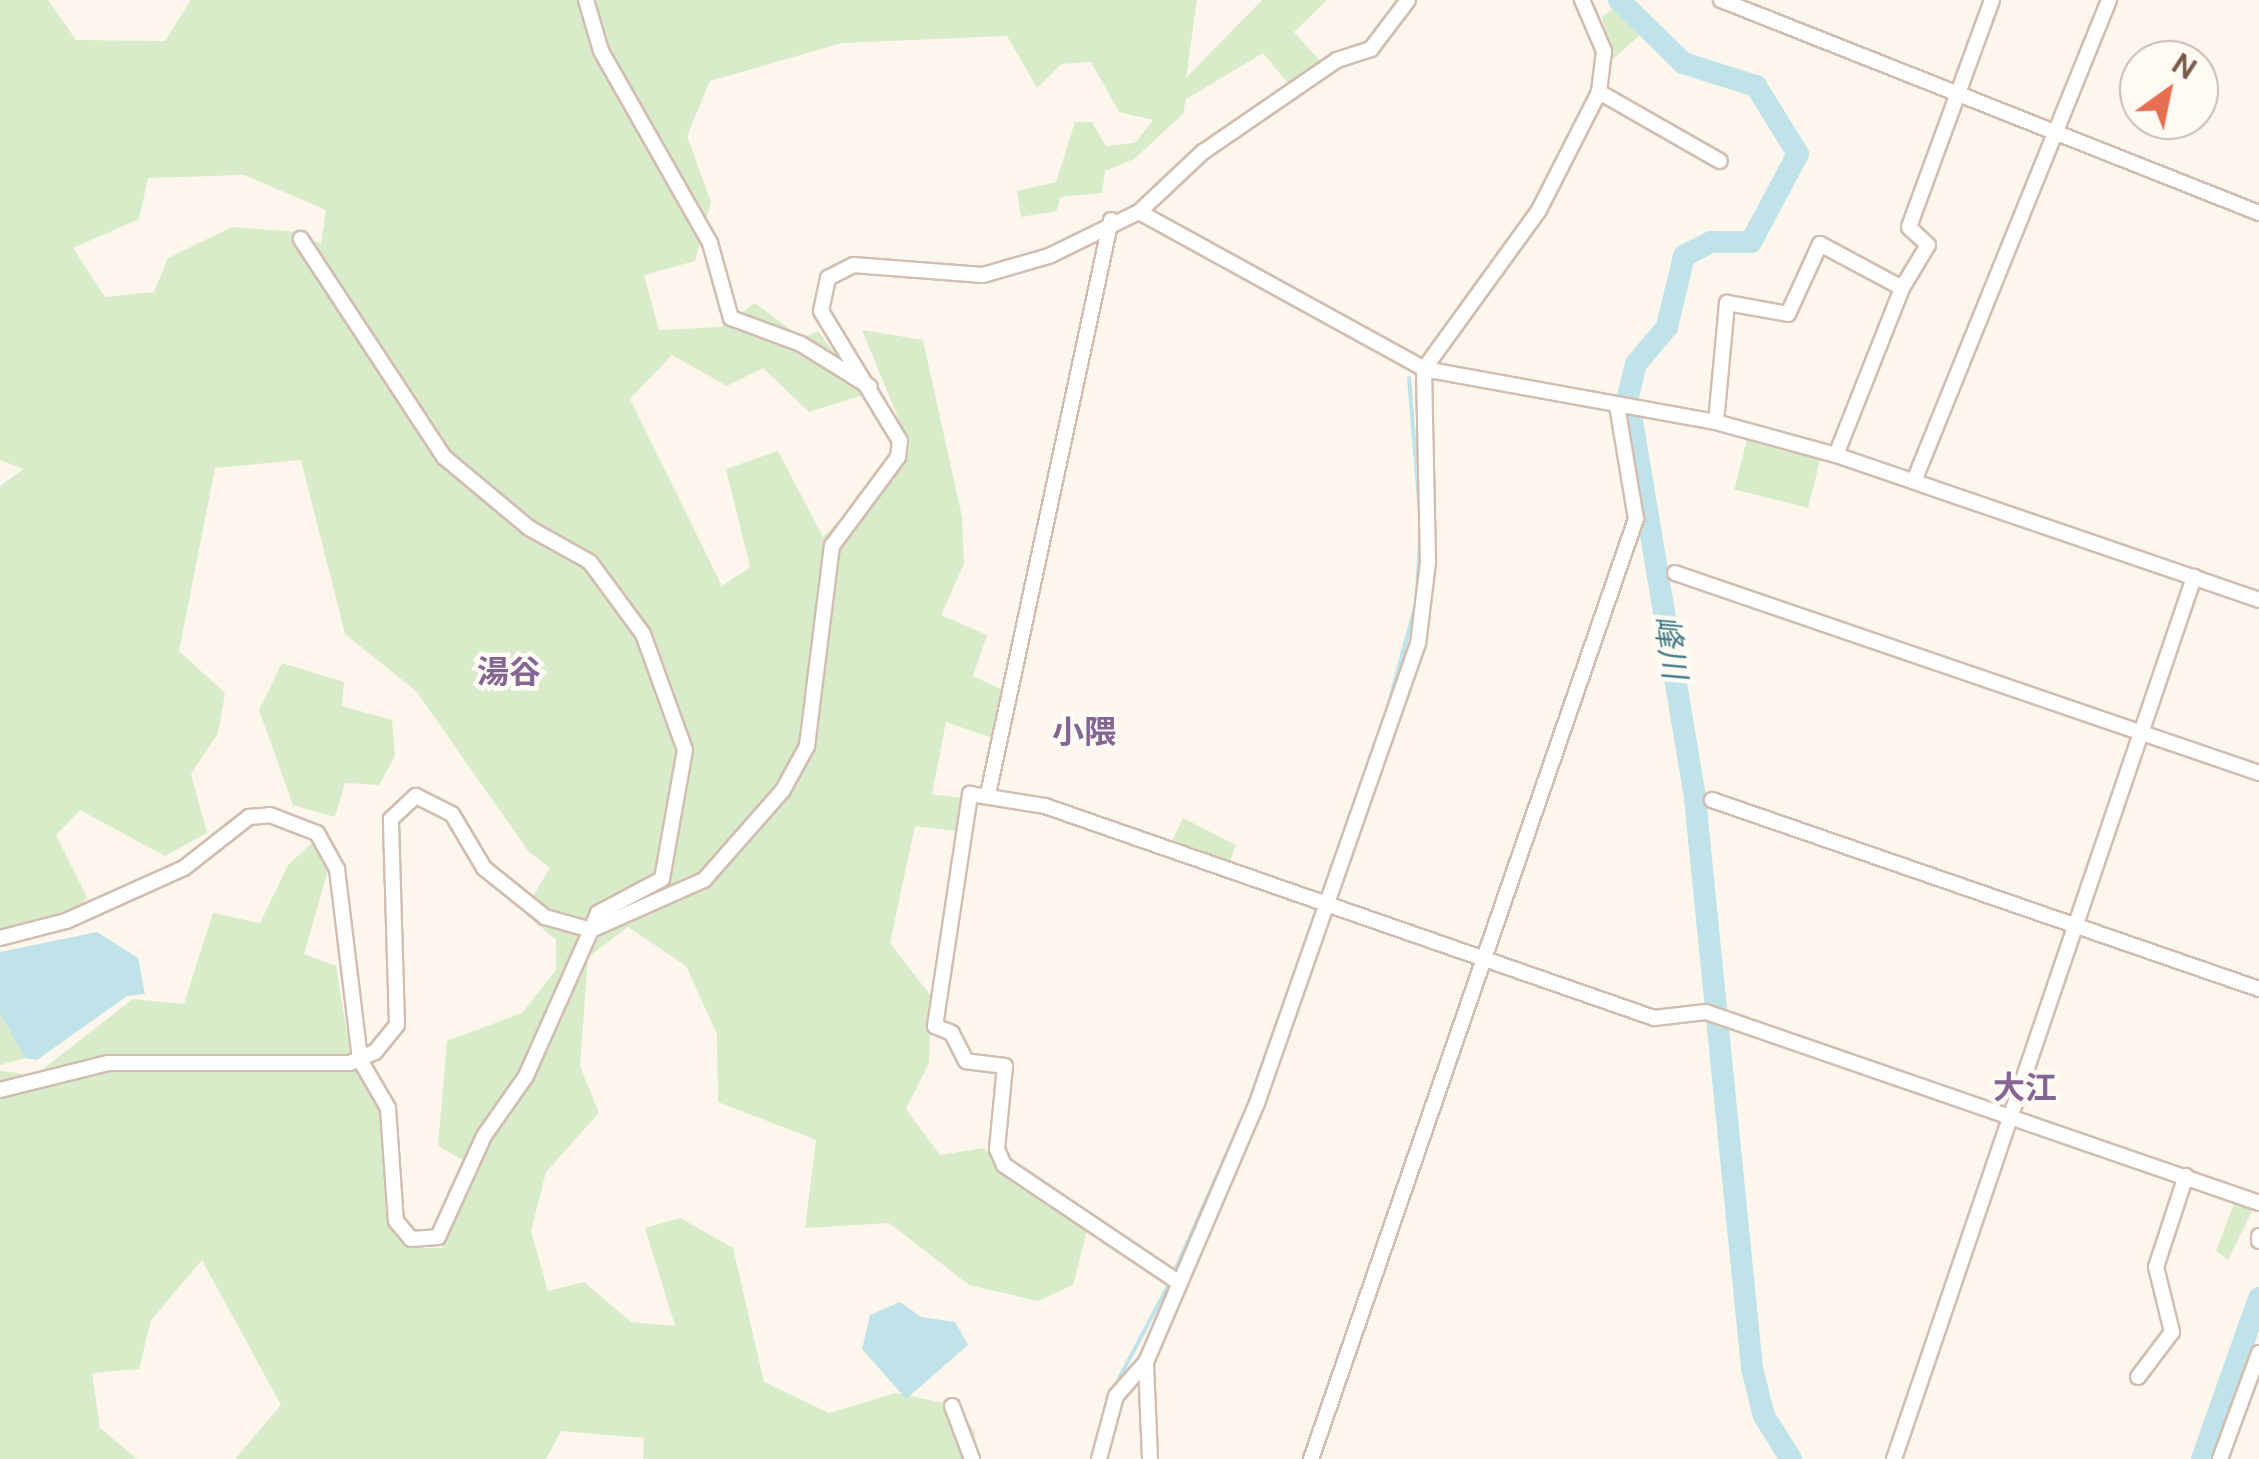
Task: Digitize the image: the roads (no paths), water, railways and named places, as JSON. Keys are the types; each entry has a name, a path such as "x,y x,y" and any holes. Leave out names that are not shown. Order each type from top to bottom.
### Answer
{"street":[{"path":"586,0 601,51 710,243 731,318 800,344 870,388"},
{"path":"0,1090 108,1063 360,1060 397,1026 389,836 402,801 438,802 504,888 545,916 591,930 704,880 800,761 832,546 898,457 895,427 821,311 823,287 838,270 1014,270 1111,220 1139,212 1203,152 1337,60 1372,49 1408,0"},
{"path":"1099,1459 1116,1396 1146,1362 1257,1104 1420,630 1424,369 1539,210 1599,92 1604,51 1582,0"},
{"path":"1721,0 1960,88 2058,139 2259,213"},
{"path":"1836,455 1902,288 1928,246 1910,227 1992,0"},
{"path":"1914,480 2058,139 2109,0"},
{"path":"1599,92 1720,161"},
{"path":"1139,212 1424,369 1716,422 1836,455 2259,600"},
{"path":"988,794 1111,220"},
{"path":"0,938 66,922 184,868 250,817 300,822 332,850 337,869 360,1060 388,1108 396,1220 411,1239 428,1242 447,1226 484,1136 526,1076 598,913 662,879 686,750 642,634 590,562 529,528 444,457 300,239"},
{"path":"1716,422 1728,303 1788,314 1820,244 1902,288"},
{"path":"1311,1459 1636,519 1617,405"},
{"path":"1675,573 2259,774"},
{"path":"1894,1459 2194,578"},
{"path":"1178,1282 1004,1165 996,1149 1005,1066 966,1060 952,1033 935,1026 970,794 988,794 1654,1018 1706,1012 1729,1019 2259,1203"},
{"path":"1712,800 2259,989"},
{"path":"2138,1377 2172,1332 2156,1267 2186,1176"},
{"path":"2220,1459 2259,1353"},
{"path":"1146,1362 1150,1459"},
{"path":"952,1406 972,1459"}],"water":[{"path":"97,932 138,958 145,994 127,996 37,1060 25,1058 0,1014 0,952"},
{"path":"900,1302 921,1317 955,1322 968,1345 906,1399 862,1349 870,1315"}],"waterway":[{"name":"峰川","path":"1619,0 1683,63 1756,86 1798,154 1751,242 1711,242 1684,256 1667,327 1636,364 1628,397 1695,799 1752,1368 1764,1416 1791,1459"},
{"path":"1409,378 1420,511"},
{"path":"1386,714 1416,604 1421,529"},
{"path":"1321,899 1382,725"},
{"path":"1252,1094 1317,910"},
{"path":"1175,1270 1248,1106"},
{"path":"1114,1388 1168,1286"},
{"path":"2202,1459 2259,1298"},
{"path":"1096,1444 1109,1396"}],"district":[{"name":"湯谷","path":"509,672"},
{"name":"小隈","path":"1084,732"},
{"name":"大江","path":"2025,1088"}]}
